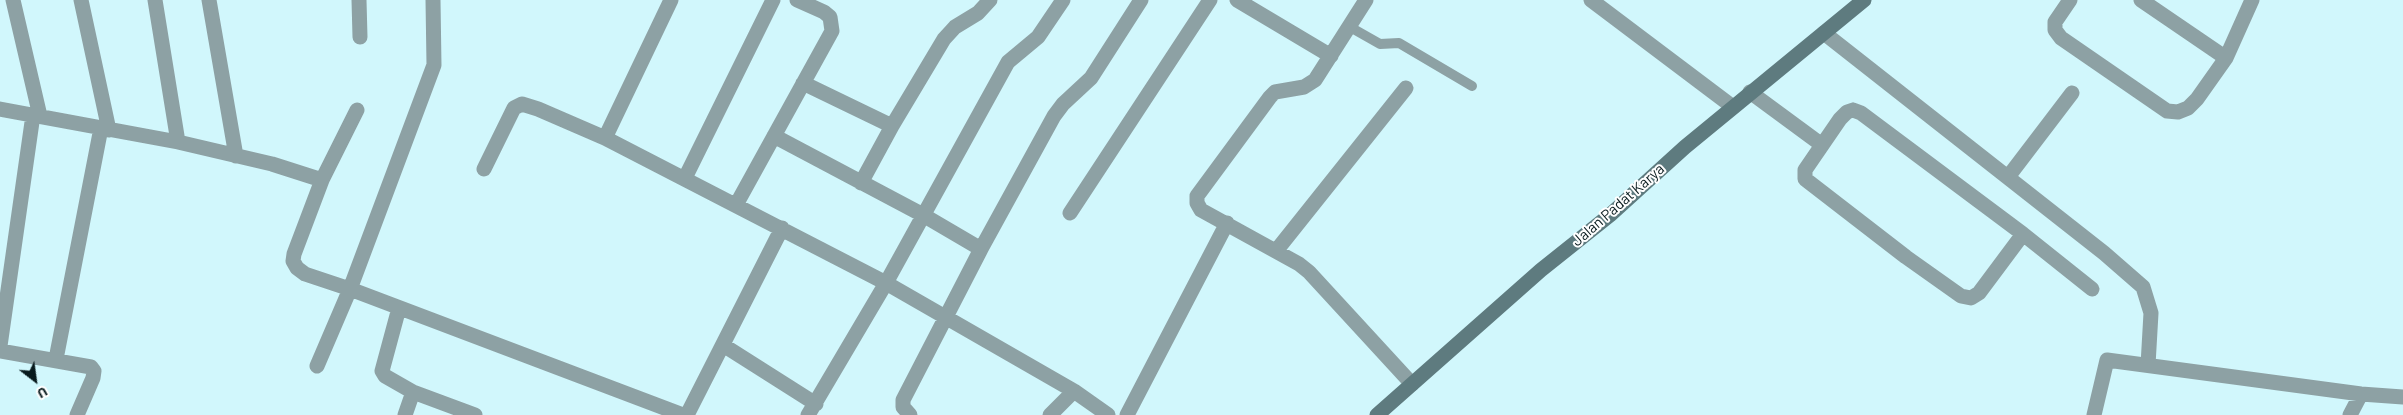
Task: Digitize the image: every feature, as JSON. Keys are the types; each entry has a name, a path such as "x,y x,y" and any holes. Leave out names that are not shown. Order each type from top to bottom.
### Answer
{"street":[{"path":"0,346 36,116 13,0"},
{"path":"56,359 105,129 81,0"},
{"path":"155,0 178,142"},
{"path":"209,0 236,156"},
{"path":"359,0 360,37"},
{"path":"317,366 350,289 434,65 433,0"},
{"path":"605,138 671,0"},
{"path":"684,178 773,0"},
{"path":"736,205 832,31 832,23 824,12 797,0"},
{"path":"861,183 892,126 944,39 955,27 978,13 990,0"},
{"path":"722,346 812,410 886,283 1008,62 1038,37 1063,0"},
{"path":"910,415 903,407 903,400 981,249 1054,116 1063,104 1091,78 1141,0"},
{"path":"1070,213 1210,0"},
{"path":"1237,0 1331,56"},
{"path":"1591,0 1733,107"},
{"name":"Jalan Padat Karya","path":"1377,415 1541,270 1610,215 1750,92 1864,0"},
{"path":"2070,0 2055,22 2055,30 2061,38 2167,111 2178,112 2188,108 2197,99 2226,58 2252,0"},
{"path":"2141,0 2226,58"},
{"path":"1361,2 1350,27 1310,85 1282,90 1270,98 1197,196 1197,203 1201,210 1299,264 1320,283 1412,384"},
{"path":"1824,33 2104,253 2143,287 2151,313 2148,365"},
{"path":"803,83 892,126"},
{"path":"1276,251 1406,88"},
{"path":"1750,92 1822,145"},
{"path":"2008,177 2072,93"},
{"path":"484,169 510,114 518,106 524,105 538,109 605,138 886,283 1074,391 1108,415"},
{"path":"0,109 178,142 272,164 322,180"},
{"path":"357,110 322,180 293,261 297,268 305,274 350,289 683,415"},
{"path":"2023,234 1979,293 1971,298 1961,296 1858,222 1806,181 1804,178 1805,170 1844,114 1853,110 1861,113 2023,234 2092,289"},
{"path":"774,136 923,215 981,249"},
{"path":"1127,415 1227,223"},
{"path":"688,415 782,228"},
{"path":"399,308 383,374 413,392 474,415"},
{"path":"0,351 86,364 94,371 94,378 77,415"},
{"path":"2094,415 2107,360 2361,394 2403,397"},
{"path":"1050,415 1074,391"},
{"path":"405,415 413,392"},
{"path":"2350,415 2361,394"}],"lane":[{"path":"1350,27 1380,44 1399,43 1472,86"}]}
